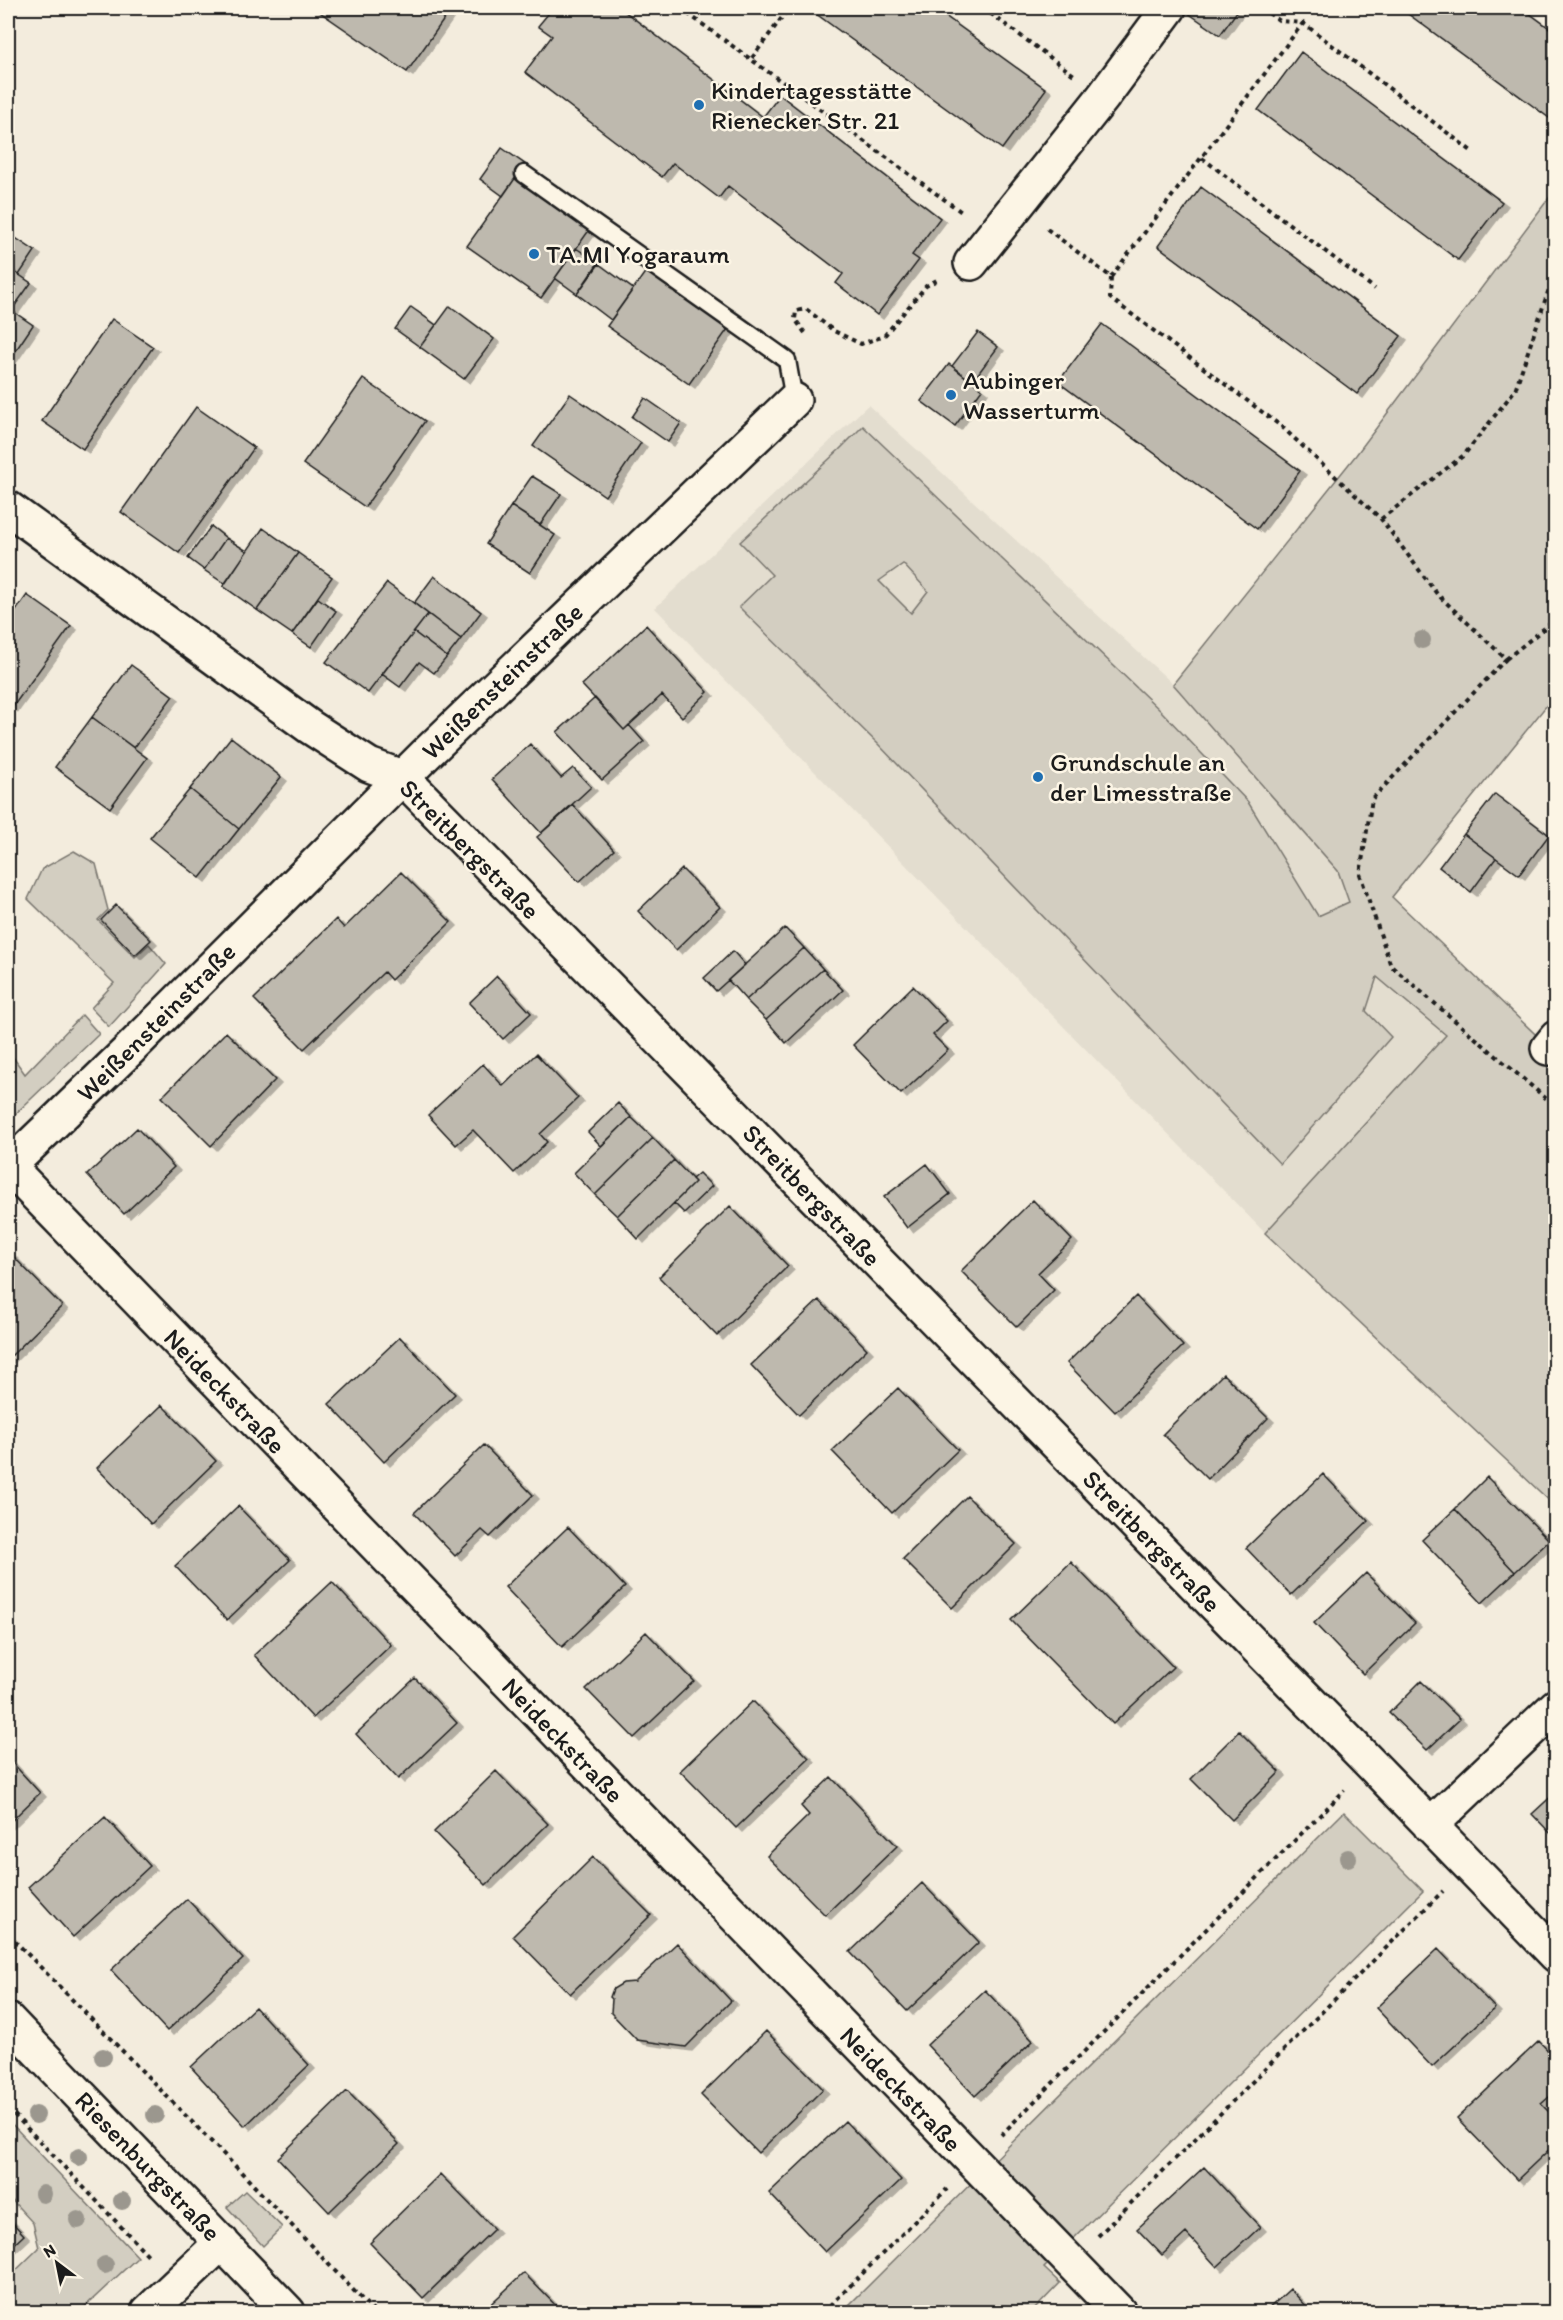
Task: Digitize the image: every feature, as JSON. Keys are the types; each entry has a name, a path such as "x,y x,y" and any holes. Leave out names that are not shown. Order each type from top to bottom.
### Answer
{"street":[{"path":"971,262 1103,97 1169,8"},
{"name":"Weißensteinstraße","path":"8,1167 127,1052 402,777 794,400"},
{"name":"Streitbergstraße","path":"8,508 310,727 369,765 402,777 1556,1955"},
{"name":"Neideckstraße","path":"8,1167 1119,2313"},
{"path":"1430,1826 1556,1706"},
{"name":"Riesenburgstraße","path":"8,2020 288,2313"},
{"path":"148,2313 222,2242"}],"lane":[{"path":"524,174 787,360 794,400"}],"path":[{"path":"680,8 993,235"},
{"path":"752,58 789,8"},
{"path":"983,8 1103,97"},
{"path":"1261,8 1280,21 1303,23 1474,153"},
{"path":"1303,23 1111,277 1110,298 1281,426 1381,519 1437,594 1506,659"},
{"path":"1202,158 1376,289"},
{"path":"1016,206 1111,277"},
{"path":"807,336 795,319 796,311 806,309 834,331 861,344 884,336 926,286 971,262"},
{"path":"1381,519 1464,455 1515,390 1550,286 1556,279"},
{"path":"1556,619 1506,659 1372,799 1360,874 1391,966 1556,1107"},
{"path":"824,2313 1371,1764"},
{"path":"1071,2264 1470,1866"},
{"path":"8,1934 374,2313"},
{"path":"8,2108 149,2256"}],"shaded area":[{"path":"1555,190 1555,695 1392,897 1555,1053 1555,1506 1265,1233 1446,1035 1377,977 1366,1011 1391,1037 1280,1164 878,744 739,607 772,575 740,542 863,426 1162,712 1248,802 1318,916 1349,902 1338,871 1173,684 1356,455","holes":["903,564 928,591 911,613 879,581"]},
{"name":"Grundschule an der Limesstraße","path":"868,405 1173,684 1338,871 1378,977 1446,1035 1265,1233 655,608"},
{"path":"74,851 96,864 108,910 98,920 135,957 149,944 166,964 109,1027 91,1008 114,983 28,899 42,869"},
{"path":"82,1015 99,1034 8,1121 8,1050 25,1074"},
{"path":"1344,1812 1423,1891 1044,2268 1060,2283 1032,2312 842,2312"},
{"path":"8,2120 138,2257 79,2312 8,2312 8,2278 39,2248 33,2223 8,2196"},
{"path":"245,2191 282,2227 263,2246 227,2207"}],"building":[{"path":"314,8 452,8 407,72"},
{"path":"553,8 620,8 763,117 780,95 940,218 912,255 919,260 877,315 836,283 843,274 728,186 719,198 673,163 662,177 525,72 552,36 538,26"},
{"path":"808,8 934,8 1046,89 1002,149"},
{"path":"1193,8 1235,8 1238,10 1220,35 1188,13"},
{"path":"1400,8 1522,8 1556,33 1556,123"},
{"path":"1301,52 1502,202 1458,260 1258,110"},
{"path":"502,148 529,167 520,180 516,177 503,196 480,179"},
{"path":"516,177 590,229 541,298 467,246"},
{"path":"1201,187 1401,336 1357,394 1158,246"},
{"path":"11,235 35,251 19,275 9,268 8,271 8,239"},
{"path":"576,248 598,263 577,294 555,278"},
{"path":"599,264 633,289 611,320 577,294"},
{"path":"9,268 31,283 11,311 8,308"},
{"path":"646,271 728,329 689,384 607,326"},
{"path":"450,306 494,339 464,379 420,347"},
{"path":"411,307 436,325 420,347 395,329"},
{"path":"8,308 33,325 8,362"},
{"path":"112,319 153,347 83,449 42,421"},
{"path":"1102,324 1300,471 1257,529 1058,382"},
{"path":"978,332 998,347 972,382 952,366"},
{"name":"Aubinger Wasserturm","path":"949,364 982,389 955,426 921,401"},
{"path":"363,379 425,421 365,507 303,464"},
{"path":"570,394 641,443 605,496 533,446"},
{"path":"645,398 681,423 668,442 632,417"},
{"path":"196,407 254,448 179,553 121,512"},
{"path":"532,476 561,494 540,525 511,506"},
{"path":"511,506 555,535 530,573 486,544"},
{"path":"211,526 226,538 204,570 188,558"},
{"path":"263,528 298,553 257,610 223,586"},
{"path":"226,538 247,551 225,584 204,570"},
{"path":"298,553 332,577 292,634 257,610"},
{"path":"434,576 481,612 461,639 414,603"},
{"path":"387,583 428,614 368,693 326,662"},
{"path":"27,595 71,626 12,708 8,705 8,622"},
{"path":"318,598 336,611 311,647 292,634"},
{"path":"428,614 461,639 447,657 414,632"},
{"path":"646,625 708,692 682,717 662,695 624,730 582,685"},
{"path":"414,632 447,657 434,673 419,662 400,687 382,674"},
{"path":"131,665 173,696 134,748 92,717"},
{"path":"595,698 624,730 629,725 644,742 602,780 557,732"},
{"path":"92,717 147,758 110,808 55,767"},
{"path":"231,737 281,777 239,829 190,789"},
{"path":"530,744 561,778 573,768 591,787 541,833 492,779"},
{"path":"190,789 239,829 200,878 150,838"},
{"path":"1495,794 1549,835 1519,875 1464,834"},
{"path":"573,805 614,850 579,882 537,837"},
{"path":"1464,834 1496,858 1471,892 1439,867"},
{"path":"682,869 720,907 676,950 638,911"},
{"path":"401,872 451,922 391,980 384,972 304,1049 254,999 336,919 344,928"},
{"path":"116,905 151,940 135,955 101,920"},
{"path":"785,928 804,948 746,1000 728,980"},
{"path":"804,948 823,969 766,1020 746,1000"},
{"path":"733,951 745,965 716,991 704,978"},
{"path":"823,969 843,990 786,1043 766,1020"},
{"path":"497,976 531,1013 503,1039 469,1003"},
{"path":"913,986 947,1021 933,1035 948,1050 901,1094 853,1045"},
{"path":"226,1032 275,1080 211,1146 162,1097"},
{"path":"536,1054 578,1098 540,1134 547,1142 514,1173 473,1130 456,1145 428,1115 483,1064 503,1086"},
{"path":"618,1103 631,1117 601,1146 588,1132"},
{"path":"631,1117 653,1138 595,1195 574,1173"},
{"path":"137,1128 174,1167 124,1214 87,1175"},
{"path":"653,1138 674,1160 617,1216 595,1195"},
{"path":"674,1160 695,1182 638,1239 617,1216"},
{"path":"927,1164 950,1194 907,1228 884,1197"},
{"path":"699,1173 712,1186 684,1213 674,1203 695,1182 692,1179"},
{"path":"1033,1200 1072,1240 1038,1273 1054,1290 1017,1327 961,1271"},
{"path":"730,1206 788,1266 717,1336 659,1277"},
{"path":"8,1251 62,1306 8,1359"},
{"path":"1136,1296 1183,1346 1115,1412 1067,1363"},
{"path":"819,1300 867,1349 799,1415 751,1365"},
{"path":"400,1337 455,1394 384,1462 329,1404"},
{"path":"1223,1374 1268,1418 1208,1479 1163,1434"},
{"path":"898,1388 958,1450 892,1513 832,1451"},
{"path":"162,1405 216,1461 151,1524 97,1468"},
{"path":"484,1445 533,1495 490,1537 482,1530 455,1556 414,1513"},
{"path":"1323,1474 1368,1521 1291,1595 1246,1548"},
{"path":"1487,1477 1549,1540 1515,1572 1455,1509"},
{"path":"967,1496 1016,1544 952,1608 903,1559"},
{"path":"238,1506 290,1560 227,1620 175,1566"},
{"path":"1455,1509 1515,1572 1482,1603 1422,1540"},
{"path":"568,1527 625,1587 562,1647 505,1587"},
{"path":"1071,1562 1173,1667 1113,1724 1011,1620"},
{"path":"1366,1573 1415,1623 1363,1674 1314,1623"},
{"path":"332,1582 391,1645 313,1718 254,1655"},
{"path":"646,1632 694,1681 634,1738 586,1689"},
{"path":"415,1678 457,1723 398,1779 356,1734"},
{"path":"1421,1681 1460,1719 1427,1750 1389,1713"},
{"path":"753,1701 809,1758 736,1828 680,1771"},
{"path":"1239,1731 1280,1772 1232,1820 1191,1779"},
{"path":"8,1758 40,1793 8,1824"},
{"path":"496,1771 548,1824 486,1885 434,1832"},
{"path":"831,1777 897,1846 825,1915 767,1856 809,1815 801,1806"},
{"path":"1556,1792 1556,1839 1532,1814"},
{"path":"105,1817 150,1866 73,1937 28,1887"},
{"path":"593,1857 651,1915 570,1994 513,1936"},
{"path":"922,1883 979,1942 907,2011 850,1952"},
{"path":"187,1899 243,1959 167,2031 111,1970"},
{"path":"677,1943 731,2001 686,2047 637,2040 611,2013 612,1999 610,1997 613,1989 623,1983 635,1982"},
{"path":"1438,1949 1495,2008 1432,2067 1376,2008"},
{"path":"985,1990 1033,2041 975,2096 927,2045"},
{"path":"255,2007 309,2065 245,2126 191,2067"},
{"path":"766,2031 823,2089 758,2153 701,2095"},
{"path":"1539,2041 1556,2059 1556,2091 1541,2104 1556,2119 1556,2143 1517,2180 1457,2118"},
{"path":"347,2091 399,2144 329,2212 278,2158"},
{"path":"845,2121 901,2180 825,2252 769,2193"},
{"path":"1204,2167 1260,2227 1217,2267 1186,2233 1162,2255 1137,2229"},
{"path":"440,2174 494,2229 423,2298 370,2243"},
{"path":"8,2218 24,2235 8,2250"},
{"path":"524,2273 562,2312 482,2312"},
{"path":"1290,2289 1312,2312 1265,2312"}],"place":[{"name":"Kindertagesstätte Rienecker Str. 21","path":"699,105"},
{"name":"TA.MI Yogaraum","path":"534,254"},
{"name":"Aubinger Wasserturm","path":"951,395"},
{"name":"Grundschule an der Limesstraße","path":"1038,777"}]}
